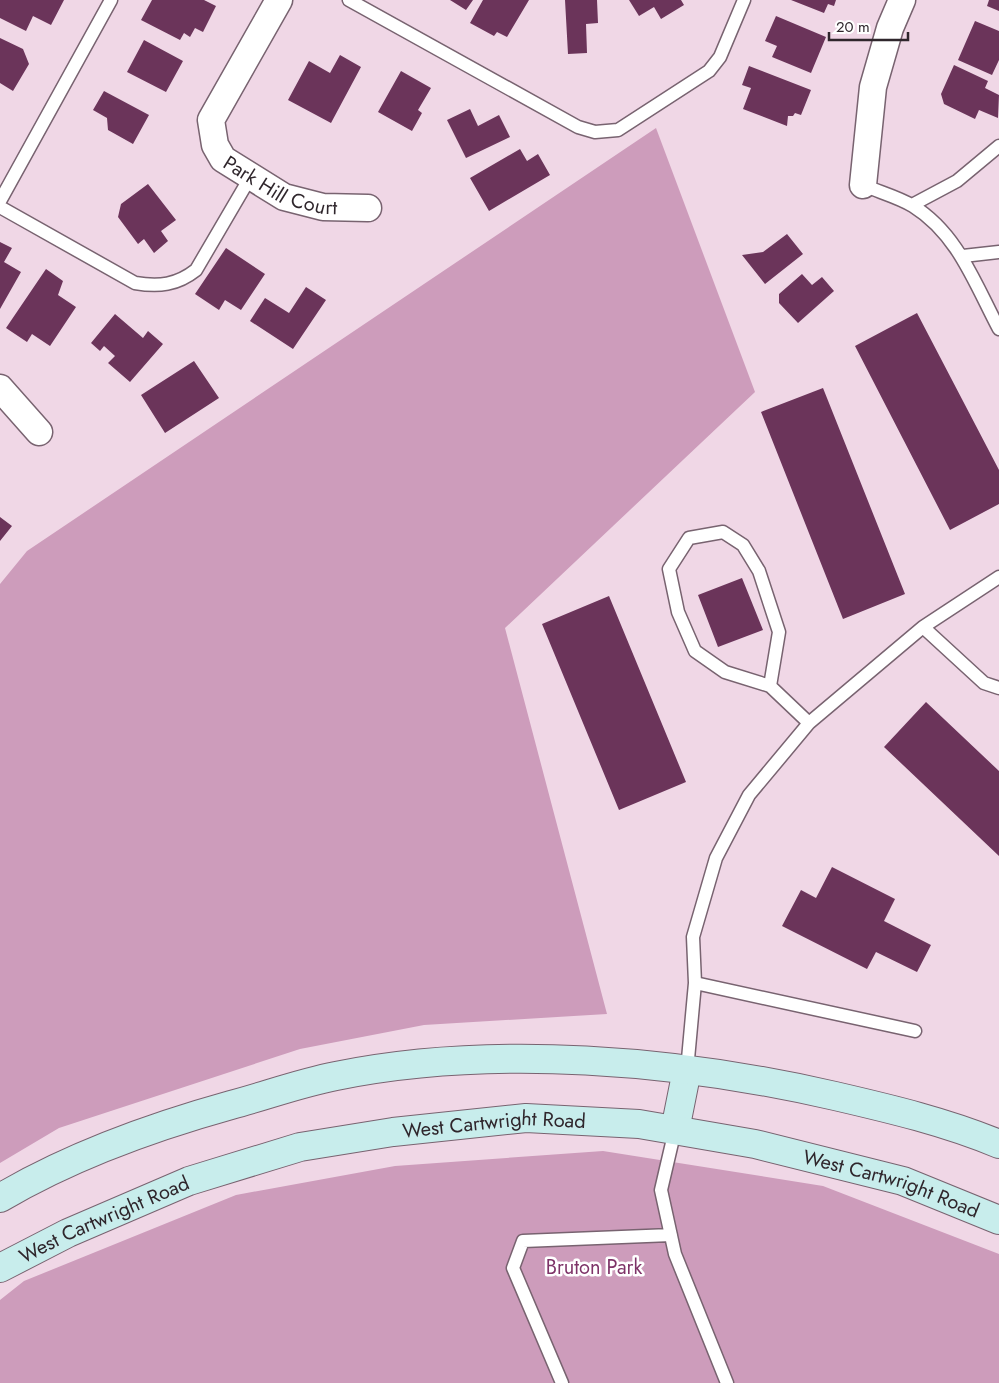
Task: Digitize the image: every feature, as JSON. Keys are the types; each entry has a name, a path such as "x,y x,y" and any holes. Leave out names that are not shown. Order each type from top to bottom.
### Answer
{"main road":[{"path":"0,1198 96,1152 181,1119 335,1076 402,1066 535,1057 686,1070 772,1081 916,1115 999,1144"},
{"path":"675,1130 686,1070"},
{"name":"West Cartwright Road","path":"0,1268 68,1234 189,1181 300,1147 394,1132 526,1118 639,1124 755,1144 903,1181 999,1220"}],"street":[{"name":"Park Hill Court","path":"279,0 211,120 215,145 223,159 284,197 323,207 368,208"},
{"path":"863,185 873,87 890,28 902,0"},
{"path":"1,391 39,432"}],"lane":[{"path":"0,201 111,0"},
{"path":"349,0 578,127 595,132 618,130 709,71 720,57 744,0"},
{"path":"912,205 957,181 999,146"},
{"path":"0,207 135,283 150,286 167,285 184,279 196,270 251,176"},
{"path":"863,185 912,205 941,228 963,256 999,329"},
{"path":"963,256 999,252"},
{"path":"770,686 779,632 759,571 743,545 723,532 689,538 669,569 678,612 695,651 725,672 770,686 809,723"},
{"path":"686,1070 695,983 693,937 716,858 749,796 809,723 923,627 999,577"},
{"path":"923,627 984,683 999,688"},
{"path":"695,983 915,1031"},
{"path":"675,1130 661,1190 670,1235 675,1254 727,1383"},
{"path":"562,1383 513,1268 523,1241 670,1235"}],"green space":[{"path":"656,128 755,392 505,628 607,1014 424,1025 300,1049 59,1128 0,1163 0,584 27,551"},
{"name":"Bruton Park","path":"603,1151 823,1186 999,1254 999,1383 0,1383 0,1300 24,1281 236,1195 395,1166"}],"building":[{"path":"0,0 64,0 51,25 33,16 26,31 0,18"},
{"path":"152,0 204,0 216,6 203,32 195,28 190,37 184,33 180,40 141,20"},
{"path":"450,0 473,0 466,10"},
{"path":"483,0 529,0 507,37 497,32 494,36 470,23"},
{"path":"565,0 597,0 598,23 586,24 587,53 568,54"},
{"path":"629,0 681,0 684,5 661,19 654,7 639,16"},
{"path":"791,0 836,0 834,6 828,4 824,13"},
{"path":"989,0 999,0 999,11 987,6"},
{"path":"776,16 826,37 811,73 772,57 777,46 765,41"},
{"path":"975,21 999,31 999,60 992,75 958,60"},
{"path":"0,38 23,49 29,64 13,91 0,83"},
{"path":"144,40 183,61 166,92 127,72"},
{"path":"340,55 361,67 331,123 288,100 309,61 330,73"},
{"path":"954,65 988,81 985,88 999,95 998,118 979,110 975,119 944,104 941,94"},
{"path":"749,66 811,90 801,115 795,113 793,116 788,116 787,126 743,109 751,88 742,85"},
{"path":"401,71 431,88 418,110 422,113 412,131 378,112"},
{"path":"104,91 149,115 133,144 108,130 107,118 93,110"},
{"path":"470,109 478,126 499,115 510,137 466,158 447,120"},
{"path":"520,149 527,161 538,154 550,175 489,211 470,178"},
{"path":"148,184 176,220 161,231 168,241 154,253 144,239 138,244 118,217 121,204"},
{"path":"787,234 803,254 765,284 742,255 763,252"},
{"path":"0,242 12,248 4,262 21,272 0,309"},
{"path":"226,248 265,274 241,310 225,300 219,310 195,294"},
{"path":"46,269 63,281 58,295 76,307 50,346 32,334 27,342 6,328"},
{"path":"802,274 812,285 822,277 834,291 798,323 779,303 779,294"},
{"path":"306,287 326,300 293,349 250,321 265,298 289,313"},
{"path":"917,313 999,470 999,504 950,530 855,346"},
{"path":"115,314 143,338 148,331 163,344 130,382 108,363 115,356 104,346 100,351 91,343"},
{"path":"194,361 219,398 165,433 141,395"},
{"path":"823,388 905,594 843,619 761,412"},
{"path":"0,517 12,526 0,541"},
{"path":"742,578 763,630 718,647 698,595"},
{"path":"609,596 686,782 619,810 542,624"},
{"path":"926,702 999,771 999,856 884,747"},
{"path":"832,867 895,899 884,921 931,945 917,972 876,952 867,969 782,926 801,890 816,898"}]}
